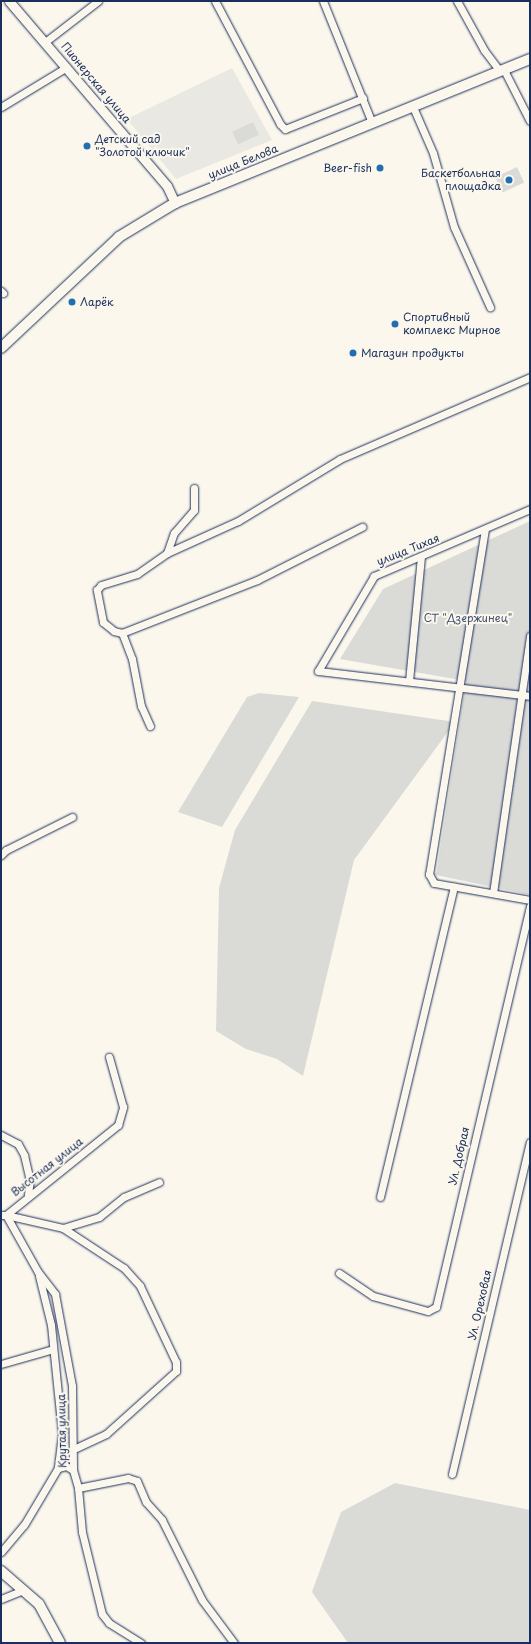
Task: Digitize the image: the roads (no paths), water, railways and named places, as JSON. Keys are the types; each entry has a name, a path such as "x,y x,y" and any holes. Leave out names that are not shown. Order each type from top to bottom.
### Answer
{"main road":[{"name":"улица Белова","path":"1,348 119,237 175,203 530,59"},
{"path":"1,1571 23,1590 46,1614 60,1643"}],"street":[{"name":"Пионерская улица","path":"9,1 67,67 167,186 175,203"},
{"path":"45,42 98,1"},
{"path":"215,1 280,124 285,129 363,98"},
{"path":"323,1 372,123"},
{"path":"456,1 484,50 502,70 530,121"},
{"path":"1,107 67,67"},
{"path":"413,107 433,153 454,228 490,307"},
{"path":"362,527 257,580 122,633 114,631 103,622 97,588 137,574 167,553 238,521 340,459 530,377"},
{"path":"167,553 174,534 194,510 194,488"},
{"name":"улица Тихая","path":"408,681 318,671 374,576 530,509"},
{"path":"485,529 461,687 429,874 434,883 530,900"},
{"path":"421,557 408,681 530,696"},
{"path":"122,633 132,659 141,706 150,726"},
{"path":"493,893 530,636"},
{"path":"1,855 6,850 72,817"},
{"path":"380,1197 454,887"},
{"name":"Ул. Добрая","path":"339,1273 373,1296 428,1311 436,1307 530,906"},
{"name":"Высотная улица","path":"4,1215 118,1125 123,1107 109,1057"},
{"path":"1,1135 18,1144 24,1155 30,1180 28,1196"},
{"name":"Ул. Ореховая","path":"452,1474 530,1142"},
{"path":"63,1228 99,1217 124,1198 158,1182"},
{"path":"4,1215 63,1228 124,1268 140,1286 176,1366 176,1371 106,1434 74,1449"},
{"name":"Крутая улица","path":"4,1215 38,1272 55,1294 72,1386 74,1449 73,1470 78,1488 82,1532 102,1614 109,1623 141,1643"},
{"path":"1,1552 24,1525 58,1468 62,1434 51,1325 38,1272"},
{"path":"1,1364 53,1349"},
{"path":"62,1434 72,1410"},
{"path":"58,1468 66,1466 73,1470"},
{"path":"78,1488 128,1478 137,1481 146,1502 162,1520 202,1600 234,1643"},
{"path":"1,1599 23,1590"}],"place":[{"name":"Детский сад \"Золотой ключик\"","path":"87,146"},
{"name":"Beer-fish","path":"380,168"},
{"name":"Баскетбольная площадка","path":"509,180"},
{"name":"Ларёк","path":"72,302"},
{"name":"Спортивный комплекс Мирное","path":"395,324"},
{"name":"Магазин продукты","path":"353,353"}],"park label":[{"name":"СТ \"Дзержинец\"","path":"468,618"}]}
